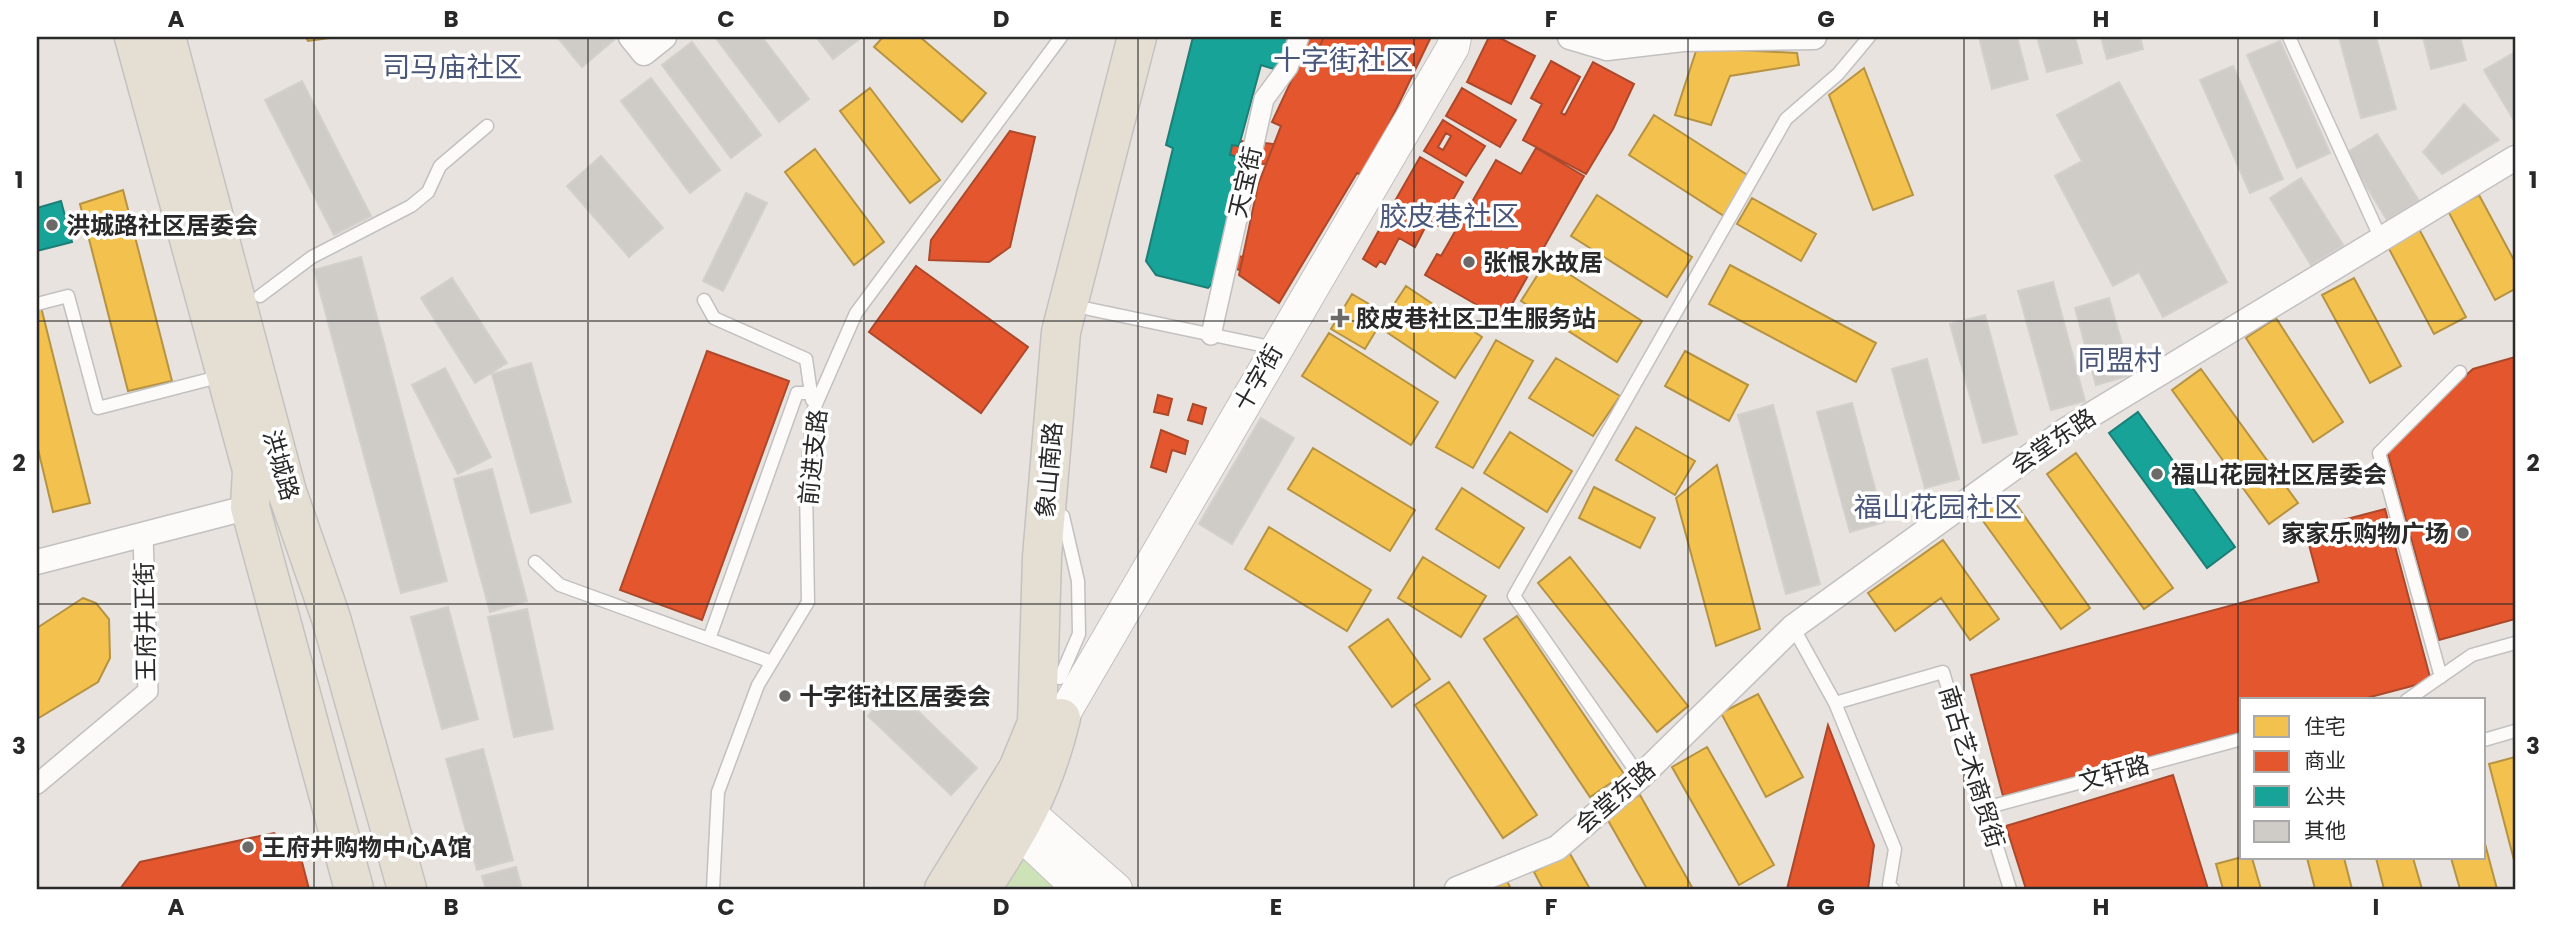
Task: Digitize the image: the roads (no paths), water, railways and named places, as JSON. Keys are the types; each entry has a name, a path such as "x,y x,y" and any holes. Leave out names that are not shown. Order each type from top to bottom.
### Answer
{"main road":[{"name":"洪城路","path":"134,37 252,470 250,507 354,889"},
{"name":"洪城路","path":"166,37 287,492 331,618 407,889"},
{"name":"象山南路","path":"981,889 1010,812 1018,769 1037,723 1042,557 1061,332 1137,37"},
{"name":"象山南路","path":"944,889 1010,812 1044,780 1061,719 1059,557 1083,335 1155,37"}],"street":[{"path":"631,37 644,53 664,37"},
{"name":"天宝街","path":"1211,335 1264,99 1288,67 1299,37"},
{"name":"十字街","path":"1061,719 1275,348 1448,56 1455,37"},
{"path":"1570,37 1607,48 1682,39 1814,37"},
{"name":"会堂东路","path":"1457,889 1557,848 1640,777 1794,627 2066,430 2515,158"},
{"path":"37,562 250,507"},
{"name":"王府井正街","path":"37,784 148,691 143,534"},
{"path":"1010,812 1079,889"},
{"path":"1010,812 1116,889"}],"lane":[{"name":"前进支路","path":"713,889 718,792 758,685 808,602 806,486 813,411 856,313 1061,37"},
{"path":"1640,777 1514,596 1786,118 1838,74 1869,37"},
{"path":"2289,37 2381,239"},
{"path":"260,296 312,257 411,206 428,192 440,166 487,126"},
{"path":"37,304 68,296 98,408 226,374"},
{"path":"704,300 713,318 729,327 767,339 806,359 813,411"},
{"path":"1089,309 1275,348"},
{"path":"2441,677 2379,453 2460,372"},
{"path":"709,639 797,393 811,393"},
{"path":"535,562 560,585 772,662"},
{"path":"1794,627 1835,703 1895,849 1889,886 1893,889"},
{"path":"2410,698 2473,655 2515,643"},
{"name":"南古艺术商贸街","path":"1835,703 1943,672 2010,889"},
{"path":"2486,739 2515,731"},
{"name":"文轩路","path":"1985,808 2240,739"}],"place":[{"name":"洪城路社区居委会","path":"52,225"},
{"name":"张恨水故居","path":"1469,262"},
{"name":"胶皮巷社区卫生服务站","path":"1340,318"},
{"name":"福山花园社区居委会","path":"2157,474"},
{"name":"家家乐购物广场","path":"2463,533"},
{"name":"十字街社区居委会","path":"785,696"},
{"name":"王府井购物中心A馆","path":"248,847"}],"district":[{"name":"十字街社区","path":"1343,60"},
{"name":"司马庙社区","path":"452,67"},
{"name":"胶皮巷社区","path":"1449,216"},
{"name":"同盟村","path":"2120,360"},
{"name":"福山花园社区","path":"1938,507"}]}
